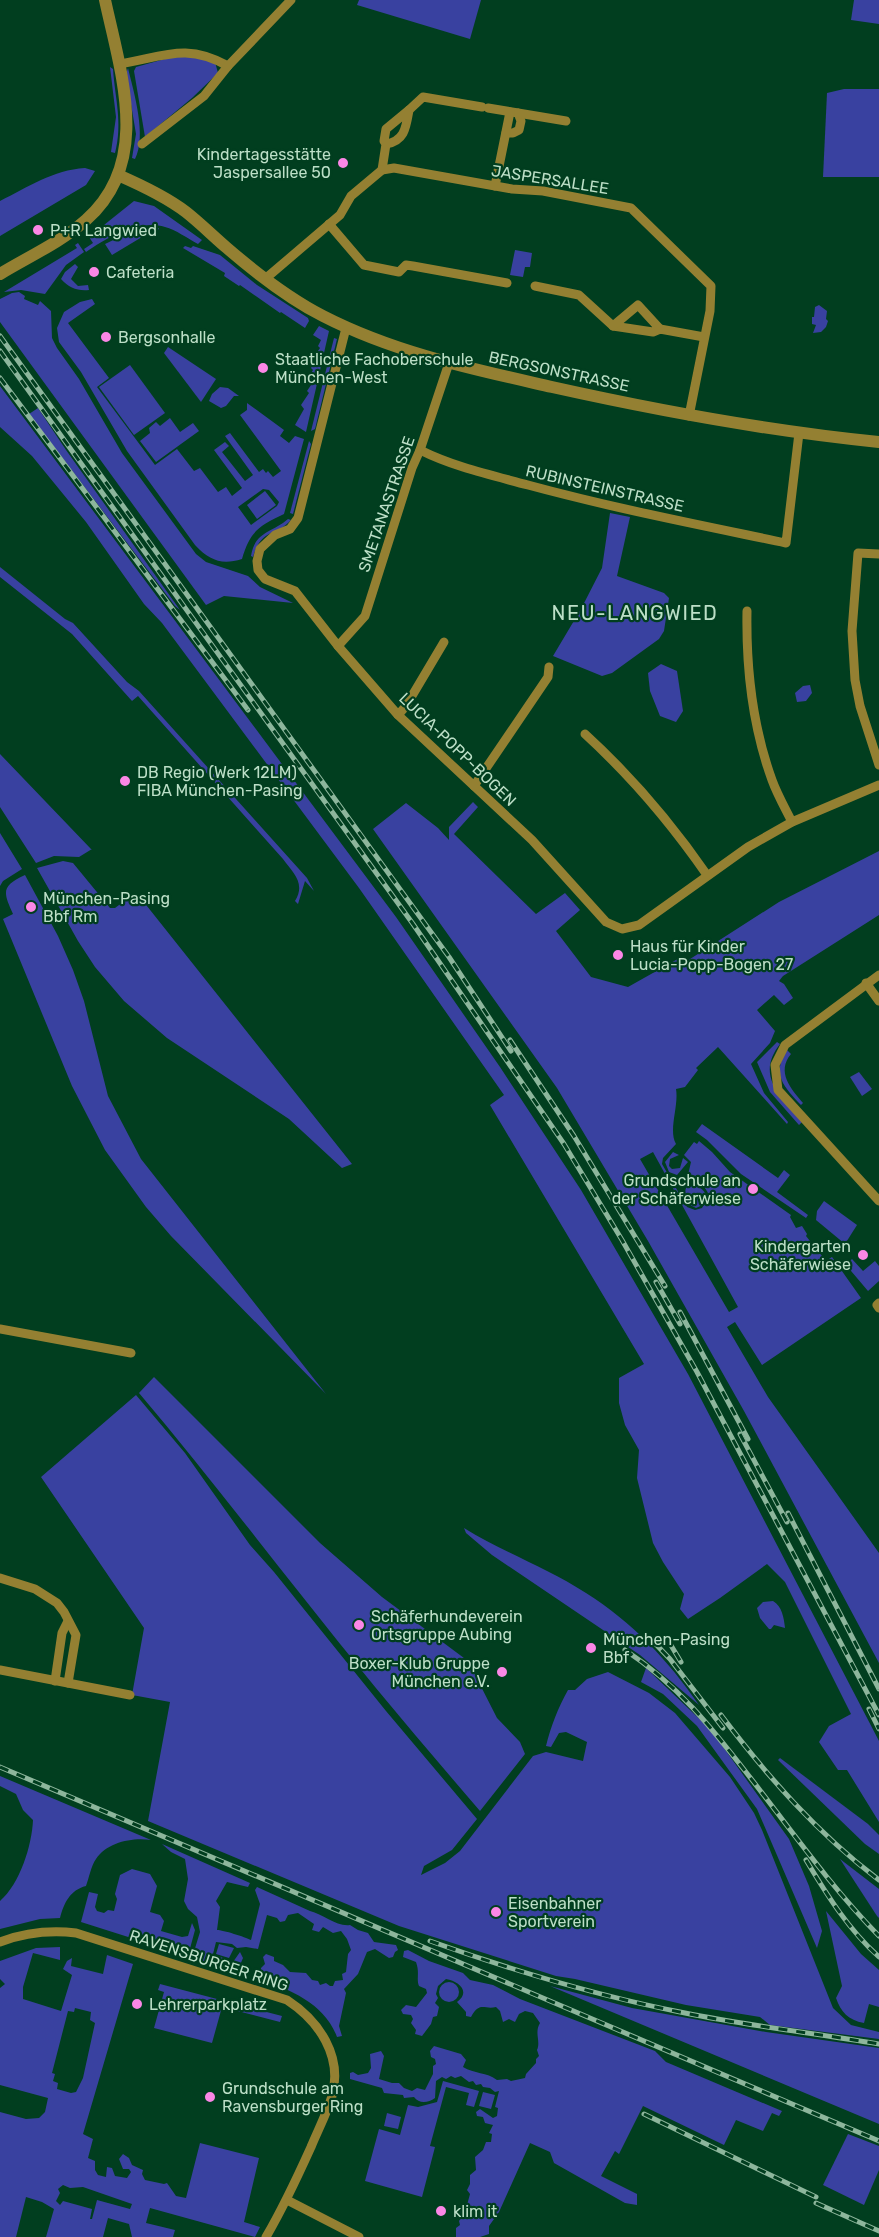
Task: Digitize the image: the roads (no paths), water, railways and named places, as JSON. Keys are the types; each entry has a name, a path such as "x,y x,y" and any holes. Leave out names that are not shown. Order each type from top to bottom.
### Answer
{"street":[{"path":"0,274 68,234 85,221 110,192 118,175 126,149 128,122 119,64 105,0"},
{"path":"142,144 204,96 228,66 291,0"},
{"path":"119,64 184,52 205,55 228,66"},
{"path":"265,279 340,215 351,196 382,170 386,129 423,97 566,121"},
{"path":"386,144 395,142 404,134 409,110"},
{"path":"495,186 506,133 514,112"},
{"name":"JASPERSALLEE","path":"382,170 393,168 512,189 543,191 632,208 711,285 710,311 689,416"},
{"name":"BERGSONSTRASSE","path":"118,175 161,196 186,212 265,279 309,308 346,328 396,348 449,363 689,416 799,433 879,442"},
{"path":"329,224 364,265 399,272 406,265 507,283"},
{"path":"535,286 579,295 613,326 652,332 660,329 704,337"},
{"path":"613,326 638,305 660,329"},
{"name":"LUCIA-POPP-BOGEN","path":"346,328 298,518 290,529 275,535 260,549 257,561 258,570 265,579 295,591 338,646 398,715 532,840 606,922 622,929 639,925 748,847 792,822 879,785"},
{"name":"SMETANASTRASSE","path":"338,646 365,616 412,468 449,363"},
{"name":"RUBINSTEINSTRASSE","path":"420,450 447,462 628,511 786,543 799,433"},
{"path":"879,554 858,553 852,631 855,680 860,705 879,765"},
{"path":"747,611 747,656 752,705 760,745 773,783 792,822"},
{"path":"398,715 406,706 444,642"},
{"path":"474,786 548,677 549,667"},
{"path":"585,734 622,768 652,802 674,828 707,875"},
{"path":"879,975 785,1045 775,1065 778,1089 879,1201"},
{"path":"866,983 879,1000"},
{"path":"879,1303 877,1305 879,1308"},
{"path":"0,1329 131,1353"},
{"path":"0,1578 18,1583 57,1603 76,1635 68,1683"},
{"path":"55,1681 62,1633 68,1621"},
{"path":"0,1670 130,1695"},
{"name":"RAVENSBURGER RING","path":"0,1942 48,1932 76,1933 281,1998 305,2013 318,2027 327,2043 334,2065 334,2087 287,2200 266,2237"},
{"path":"287,2200 359,2237"}],"railway":[{"path":"0,336 449,957 511,1051"},
{"path":"0,351 413,924 564,1144 697,1372 879,1715"},
{"path":"0,378 248,710"},
{"path":"510,1040 574,1136 665,1286"},
{"path":"656,1282 680,1324"},
{"path":"680,1312 748,1439"},
{"path":"740,1434 787,1522"},
{"path":"788,1513 879,1689"},
{"path":"649,1637 670,1659 723,1728"},
{"path":"666,1637 681,1662"},
{"path":"625,1650 644,1663 693,1708 828,1878 879,1936"},
{"path":"869,1709 879,1729"},
{"path":"721,1715 794,1803 835,1843 879,1880"},
{"path":"0,1767 879,2141"},
{"path":"806,1860 848,1923 879,1957"},
{"path":"430,1941 493,1963 620,1999 733,2022 879,2044"},
{"path":"644,2114 816,2197"},
{"path":"816,2203 879,2231"}],"place":[{"name":"Kindertagesstätte Jaspersallee 50","path":"343,163"},
{"name":"P+R Langwied","path":"38,230"},
{"name":"Cafeteria","path":"94,272"},
{"name":"Bergsonhalle","path":"106,337"},
{"name":"Staatliche Fachoberschule München-West","path":"263,368"},
{"name":"DB Regio (Werk 12LM) FIBA München-Pasing","path":"125,781"},
{"name":"München-Pasing Bbf Rm","path":"31,907"},
{"name":"Haus für Kinder Lucia-Popp-Bogen 27","path":"618,955"},
{"name":"Grundschule an der Schäferwiese","path":"753,1189"},
{"name":"Kindergarten Schäferwiese","path":"863,1255"},
{"name":"Schäferhundeverein Ortsgruppe Aubing","path":"359,1625"},
{"name":"München-Pasing Bbf","path":"591,1648"},
{"name":"Boxer-Klub Gruppe München e.V.","path":"502,1672"},
{"name":"Eisenbahner Sportverein","path":"496,1912"},
{"name":"Lehrerparkplatz","path":"137,2004"},
{"name":"Grundschule am Ravensburger Ring","path":"210,2097"},
{"name":"klim it","path":"441,2211"}],"district":[{"name":"NEU-LANGWIED","path":"635,613"}]}
